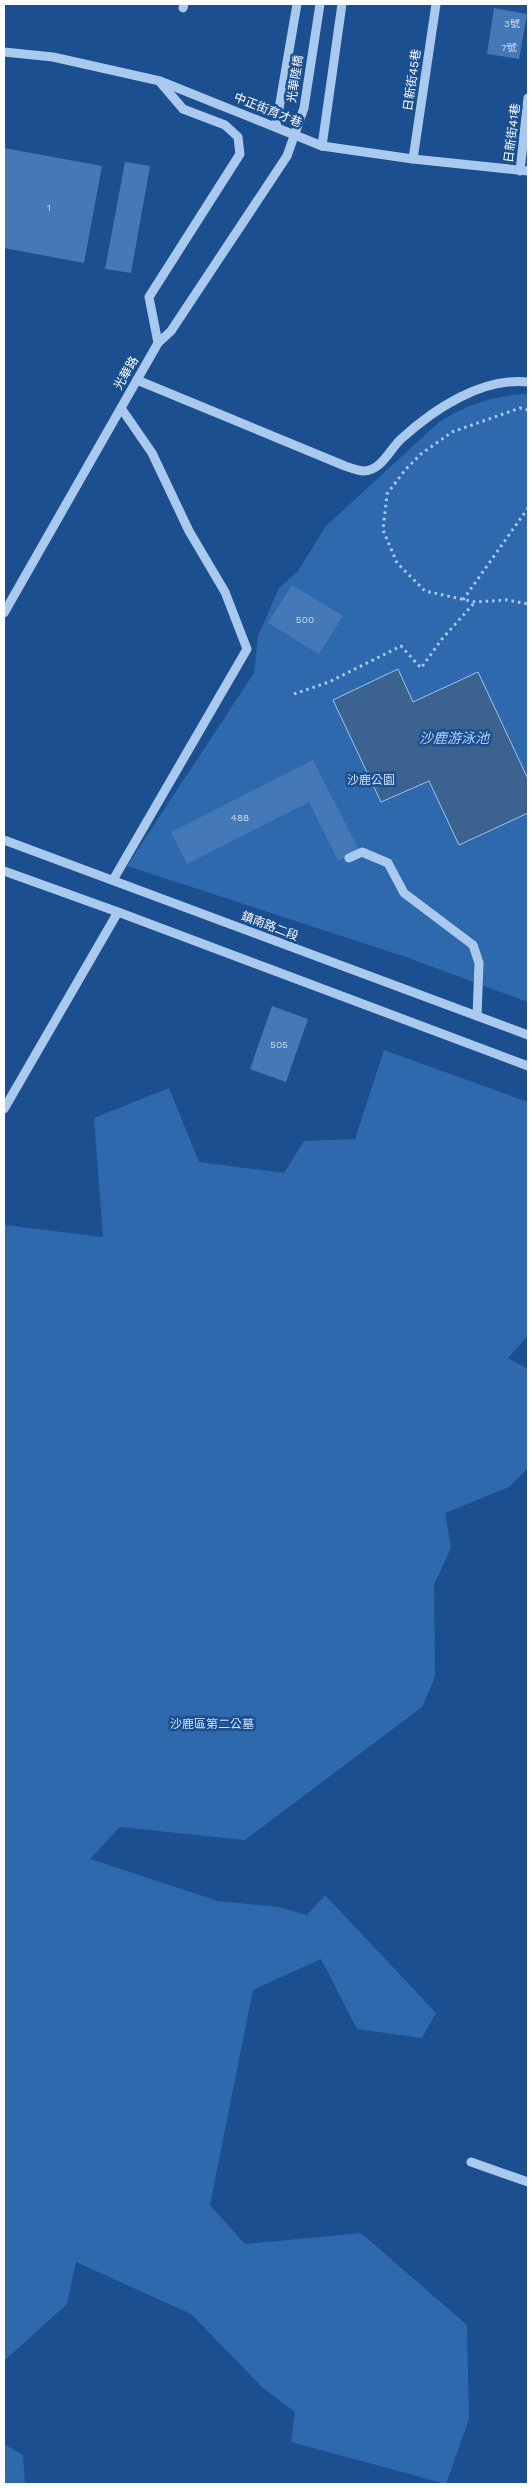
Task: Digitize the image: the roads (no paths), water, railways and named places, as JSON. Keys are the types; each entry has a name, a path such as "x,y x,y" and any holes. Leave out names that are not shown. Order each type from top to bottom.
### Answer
{"street":[{"path":"276,126 297,4"},
{"name":"光華陸橋","path":"287,156 304,108 320,4"},
{"path":"322,146 342,4"},
{"name":"日新街45巷","path":"413,159 436,4"},
{"name":"中正街育才巷","path":"4,52 53,57 160,81 322,146 413,159 524,171"},
{"path":"158,343 149,297 240,154 238,137 225,125 183,109 160,81"},
{"name":"日新街41巷","path":"524,171 528,98"},
{"name":"光華路","path":"4,613 158,343 171,331 287,156"},
{"path":"137,380 345,466 365,471 382,462 400,440 423,422 482,386 518,381 528,382"},
{"path":"113,880 247,649 225,592 188,531 152,453 120,408"},
{"name":"鎮南路二段","path":"4,840 528,1035"},
{"path":"349,858 362,852 388,863 404,894 473,945 479,963 477,1016"},
{"path":"4,871 528,1066"},
{"path":"4,1109 118,912"},
{"path":"472,2162 528,2182"}],"water":[{"name":"沙鹿游泳池","path":"398,669 413,702 478,672 528,779 528,813 459,845 429,781 381,802 333,700"}],"park label":[{"name":"沙鹿公園","path":"371,780"},
{"name":"沙鹿區第二公墓","path":"212,1724"}]}
